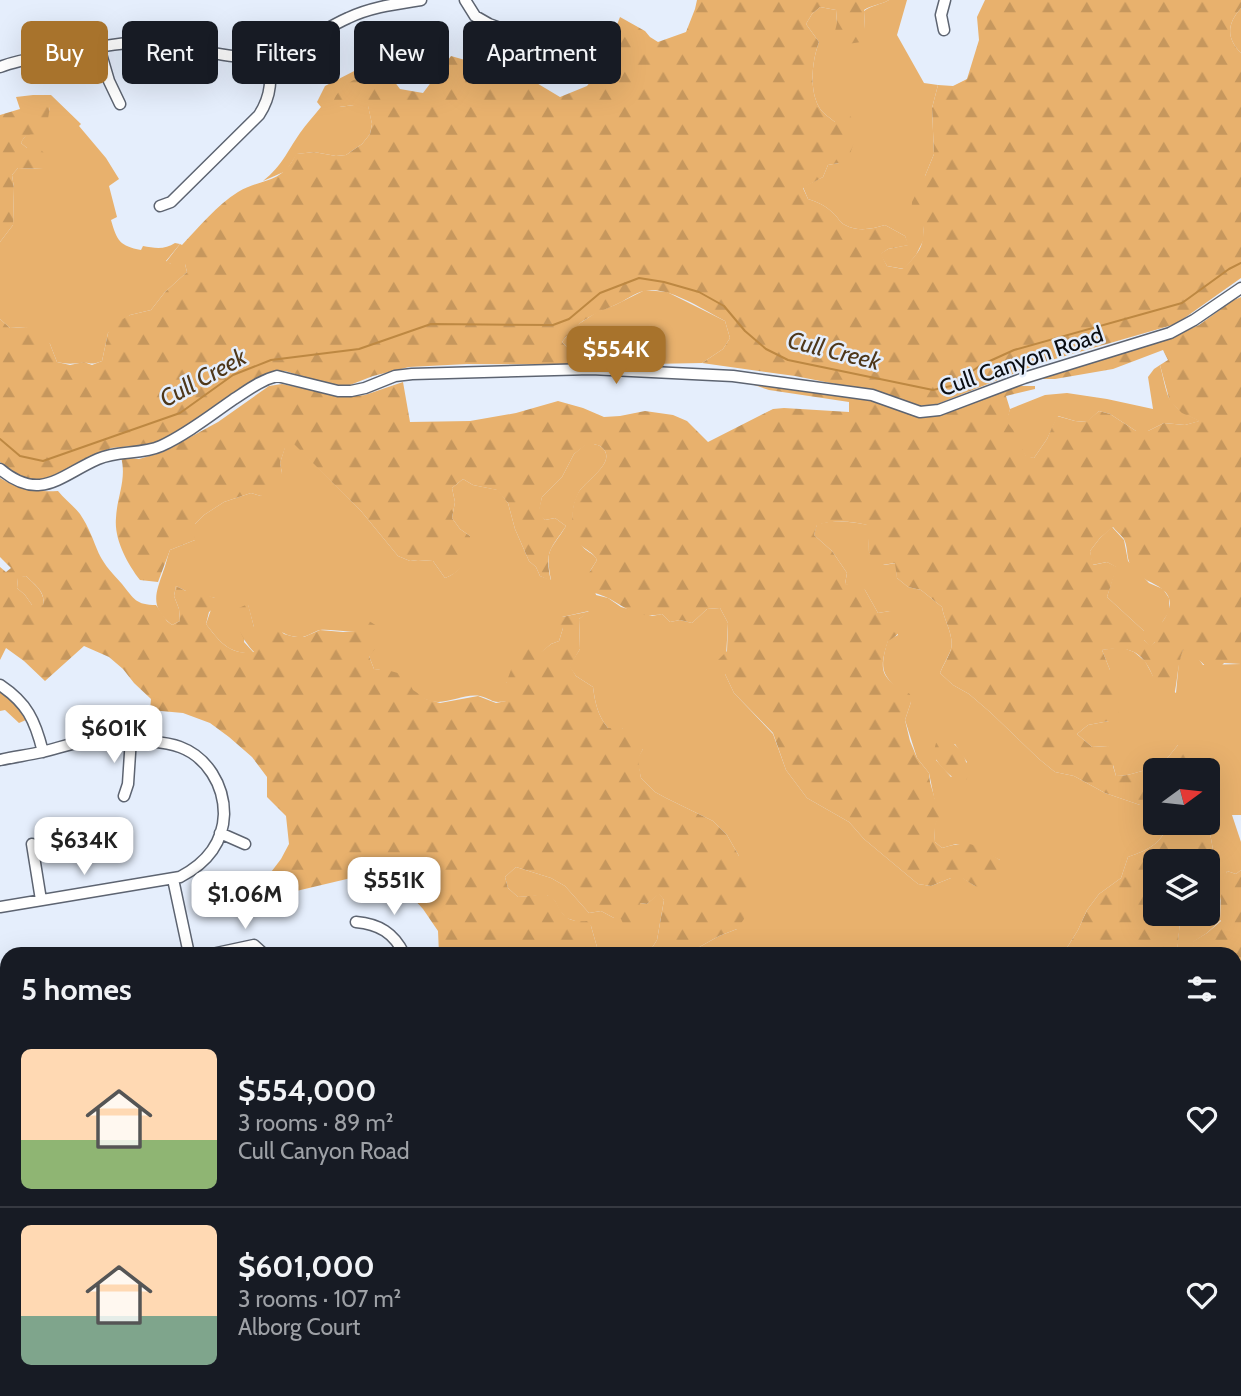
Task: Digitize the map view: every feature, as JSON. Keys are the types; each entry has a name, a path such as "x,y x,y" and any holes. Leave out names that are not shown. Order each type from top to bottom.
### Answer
{"street":[{"path":"340,22 361,12 421,0"},
{"path":"465,0 475,16 484,21"},
{"path":"944,30 941,15 945,0"},
{"path":"108,46 155,43 232,56"},
{"path":"0,67 21,61"},
{"path":"108,78 120,104"},
{"path":"160,206 171,202 259,115 267,100 271,84"},
{"name":"Cull Canyon Road","path":"0,469 14,479 41,485 52,483 104,457 158,448 251,388 277,376 338,391 365,388 395,376 412,374 591,369 733,376 872,395 911,410 927,412 939,410 1024,377 1170,333 1241,288"},
{"path":"0,685 17,696 27,710 38,732 43,751"},
{"path":"124,796 128,784 131,738"},
{"path":"0,760 89,740 131,738 176,745 201,760 215,778 222,798 224,817 213,850 198,867 180,877 0,907"},
{"path":"220,834 245,844"},
{"path":"32,844 41,900"},
{"path":"173,878 188,947"},
{"path":"356,922 371,923 390,933 399,947"}],"green space":[{"path":"697,0 889,0 864,10 865,29 861,42 841,45 833,39 837,23 836,10 820,7 806,24 819,42 813,75 814,92 819,107 835,122 848,113 859,129 848,159 828,165 823,177 803,188 808,199 828,208 845,225 870,229 885,225 905,236 909,245 888,249 881,254 887,266 903,269 916,255 923,240 923,226 911,219 912,202 934,154 932,108 938,85 953,86 967,79 979,40 977,17 985,0 1241,0 1241,8 1230,31 1233,42 1241,53 1241,278 1176,324 1041,363 935,405 919,406 886,394 795,376 702,363 723,349 730,338 725,321 686,300 653,290 637,293 592,316 574,328 562,342 576,352 604,361 599,365 467,364 409,367 350,385 332,385 277,371 259,377 156,444 111,448 69,472 39,480 13,474 0,462 0,319 10,328 40,329 57,362 70,365 84,362 92,365 102,361 108,333 114,324 130,315 151,310 165,292 187,272 185,264 166,262 180,244 182,245 223,203 247,187 278,176 296,154 314,152 346,155 362,144 370,134 372,124 368,106 339,107 333,103 347,84 354,80 354,84 396,84 400,89 423,93 430,84 449,84 451,56 463,59 463,84 538,84 560,97 589,84 621,84 620,17 658,42 686,32"},
{"path":"889,0 907,0 897,35 924,83 938,85 932,108 934,154 925,176 924,239 916,255 904,269 887,266 880,254 888,249 908,245 905,236 885,225 860,229 845,225 828,208 808,199 803,187 823,177 828,165 839,163 835,122 820,109 814,92 813,66 819,42 806,24 820,7 836,10 837,23 865,29 864,11"},
{"path":"1241,8 1241,53 1233,42 1230,31"},
{"path":"354,71 354,84 367,84 339,107 368,105 372,124 370,134 362,144 346,155 314,152 297,154 286,171 263,181 280,164 321,107 317,102 325,86 340,84 340,78"},
{"path":"51,95 81,124 79,126 106,158 119,179 109,186 117,217 111,220 120,241 128,247 141,250 143,246 159,248 180,244 166,261 171,264 185,264 187,272 165,292 151,310 130,315 108,333 102,361 95,363 57,362 50,344 26,327 10,328 0,319 0,242 13,225 12,175 18,168 43,169 21,143 45,119 50,107 20,109 16,97"},
{"path":"45,101 50,107 46,130 40,135 26,136 21,143 27,148 39,148 46,155 49,164 43,169 18,168 12,175 13,225 0,242 0,115 20,109 25,104"},
{"path":"645,290 667,292 725,321 730,338 723,349 702,363 599,365 603,362 571,349 562,342 574,327 597,312"},
{"path":"1241,297 1241,664 1224,663 1214,674 1183,650 1171,707 1161,696 1150,670 1140,656 1128,650 1102,650 1110,670 1119,678 1119,715 1109,721 1088,725 1077,734 1092,747 1108,746 1119,753 1113,766 1116,776 1143,771 1143,805 1105,793 1074,776 1055,772 1039,759 990,712 940,673 951,647 951,635 942,607 921,590 908,587 897,578 895,563 876,566 869,552 867,525 830,522 817,525 814,535 832,551 847,573 845,584 859,585 865,590 878,613 899,613 900,630 888,641 883,667 884,673 893,683 910,694 911,702 905,720 910,741 917,758 929,773 936,803 947,811 936,824 935,842 942,848 960,844 973,845 1000,860 999,873 988,889 975,886 962,878 951,878 931,886 918,884 864,839 849,822 807,798 786,770 773,733 734,693 725,674 713,665 727,651 728,623 720,608 707,609 692,623 680,620 670,622 662,614 646,615 634,612 589,588 584,581 597,560 574,538 572,513 580,490 605,462 605,451 595,444 587,444 574,454 562,477 542,497 539,512 545,520 555,518 566,526 550,551 548,563 551,581 540,576 529,561 515,529 508,503 497,490 473,485 463,479 452,488 455,502 452,518 460,529 470,536 470,543 468,556 462,567 445,578 433,561 410,561 398,556 361,511 293,443 285,448 280,463 280,483 271,493 261,496 251,493 224,502 204,515 195,524 195,540 170,550 158,582 140,580 126,558 117,534 117,510 123,473 121,457 139,459 163,452 218,422 269,386 282,384 345,397 365,395 403,382 410,422 470,421 516,413 558,401 604,417 645,411 673,415 687,421 708,442 773,409 849,412 849,402 769,390 748,383 866,398 916,416 937,414 995,392 1020,386 1035,386 1035,389 1006,396 1010,409 1007,422 1026,456 1034,458 1047,439 1057,416 1086,422 1099,411 1110,414 1136,431 1148,431 1164,423 1185,425 1199,421 1182,413 1170,402 1160,365 1168,360 1163,350 1113,369 1055,379 1036,379 1160,342 1199,325","holes":["1113,527 1124,539 1129,562 1134,570 1162,589 1169,600 1168,611 1155,632 1155,642 1150,646 1144,640 1144,631 1107,597 1117,567 1107,562 1093,565 1090,551"]},
{"path":"1160,365 1170,400 1180,410 1200,421 1185,425 1164,423 1148,431 1136,431 1110,414 1099,411 1087,422 1058,416 1034,458 1026,457 1006,422 1010,409 1045,395 1067,393 1153,409 1148,377"},
{"path":"293,442 361,511 398,556 410,561 433,561 445,578 461,566 470,536 460,529 452,518 455,502 452,488 463,479 473,485 498,490 508,503 515,529 529,561 540,576 551,580 550,551 566,526 555,518 545,520 538,513 542,497 562,477 574,454 587,443 601,447 605,451 605,462 581,489 573,514 579,541 597,560 590,571 596,595 608,598 621,607 652,616 662,614 670,622 680,620 692,623 707,609 720,608 728,623 725,674 734,693 773,734 786,770 807,798 849,822 864,839 918,884 931,886 951,878 963,878 975,886 1000,860 966,844 942,848 935,842 934,827 938,817 929,773 917,758 905,720 911,702 890,681 884,669 888,640 898,635 890,611 878,613 865,590 845,584 847,573 832,551 814,535 817,524 842,522 868,525 869,552 884,565 896,563 897,578 908,587 921,590 942,607 951,635 951,647 940,673 990,712 1055,772 1074,776 1105,793 1143,805 1143,835 1163,835 1153,845 1128,857 1121,878 1099,894 1087,910 1067,947 699,947 737,929 739,856 727,835 713,821 655,792 641,778 637,759 643,749 622,728 608,728 597,709 593,687 576,676 569,666 580,649 579,619 589,611 562,617 563,628 559,641 551,644 506,683 506,701 497,702 480,696 439,702 425,699 396,676 374,669 355,631 320,630 298,637 272,628 254,627 248,605 244,642 254,653 238,652 220,641 206,624 215,598 176,586 174,596 180,621 172,625 165,618 156,600 170,550 195,540 195,524 204,515 224,502 251,493 261,496 282,473 280,463 285,447","holes":["955,744 967,762 951,777 936,760"]},
{"path":"0,478 27,489 58,491 80,514 109,570 136,600 156,605 172,625 180,621 174,596 176,586 186,591 200,584 204,594 223,601 209,612 206,624 226,646 238,652 254,652 241,633 234,610 248,604 254,627 263,627 272,621 284,634 295,637 304,637 320,630 355,631 369,621 377,626 381,642 369,656 374,669 405,675 413,690 426,699 440,703 478,696 496,703 506,701 506,683 517,654 524,653 531,646 541,652 559,641 563,628 558,622 562,617 591,611 579,619 580,649 570,666 576,676 593,687 598,709 608,728 622,728 644,736 643,749 638,759 641,778 655,792 713,821 727,835 739,856 752,861 744,919 737,929 699,947 652,947 657,940 664,900 659,894 647,904 640,903 636,924 626,930 621,919 601,911 589,913 565,886 551,878 516,867 505,877 508,888 518,897 547,895 569,919 587,921 597,947 439,947 438,931 423,909 403,887 372,873 267,898 262,884 289,844 286,816 267,797 267,777 252,757 210,723 183,713 150,710 151,699 123,669 109,657 84,646 45,681 6,648 0,660 0,567 6,572 11,568 0,557","holes":["26,576 44,600 43,605 32,605 17,588 18,578"]},
{"path":"1112,527 1124,540 1128,561 1149,583 1163,589 1169,598 1169,612 1150,647 1144,640 1144,631 1107,597 1116,567 1107,562 1092,565 1090,551"},
{"path":"26,576 41,593 43,606 32,605 17,588 18,577"},
{"path":"1121,647 1134,652 1145,661 1153,676 1176,693 1183,649 1196,655 1203,665 1241,664 1241,815 1232,815 1241,842 1241,870 1236,874 1227,871 1220,901 1220,849 1213,849 1210,835 1220,835 1220,758 1188,758 1195,748 1178,745 1167,758 1143,758 1143,771 1116,776 1108,746 1092,747 1077,734 1088,725 1109,721 1110,670 1102,650"},
{"path":"0,690 15,701 26,720 19,723 5,710 0,711"},
{"path":"944,738 963,754 967,765 967,779 962,782 945,771 935,758 936,743"},
{"path":"1188,742 1196,748 1189,758 1167,758 1178,745"},
{"path":"1163,835 1210,835 1213,849 1146,849"},
{"path":"1142,851 1143,926 1180,926 1178,947 1067,947 1087,910 1099,894 1121,878 1128,857"},
{"path":"516,867 551,878 565,886 589,913 601,911 614,918 640,903 647,904 659,893 664,900 657,940 652,947 597,947 591,926 566,918 555,901 547,895 518,897 508,888 505,877"},
{"path":"1241,870 1241,947 1194,947 1192,942 1215,926 1220,926 1221,895 1227,871 1236,874"},
{"path":"1180,926 1215,926 1193,942 1194,947 1177,947"}],"waterway":[{"name":"Cull Creek","path":"0,439 20,456 43,461 180,413 233,375 271,360 359,349 431,324 553,325 569,319 600,293 639,278 699,292 724,306 745,331 766,349 788,360 933,390 951,386 981,365 1014,350 1182,303 1241,263"}]}
